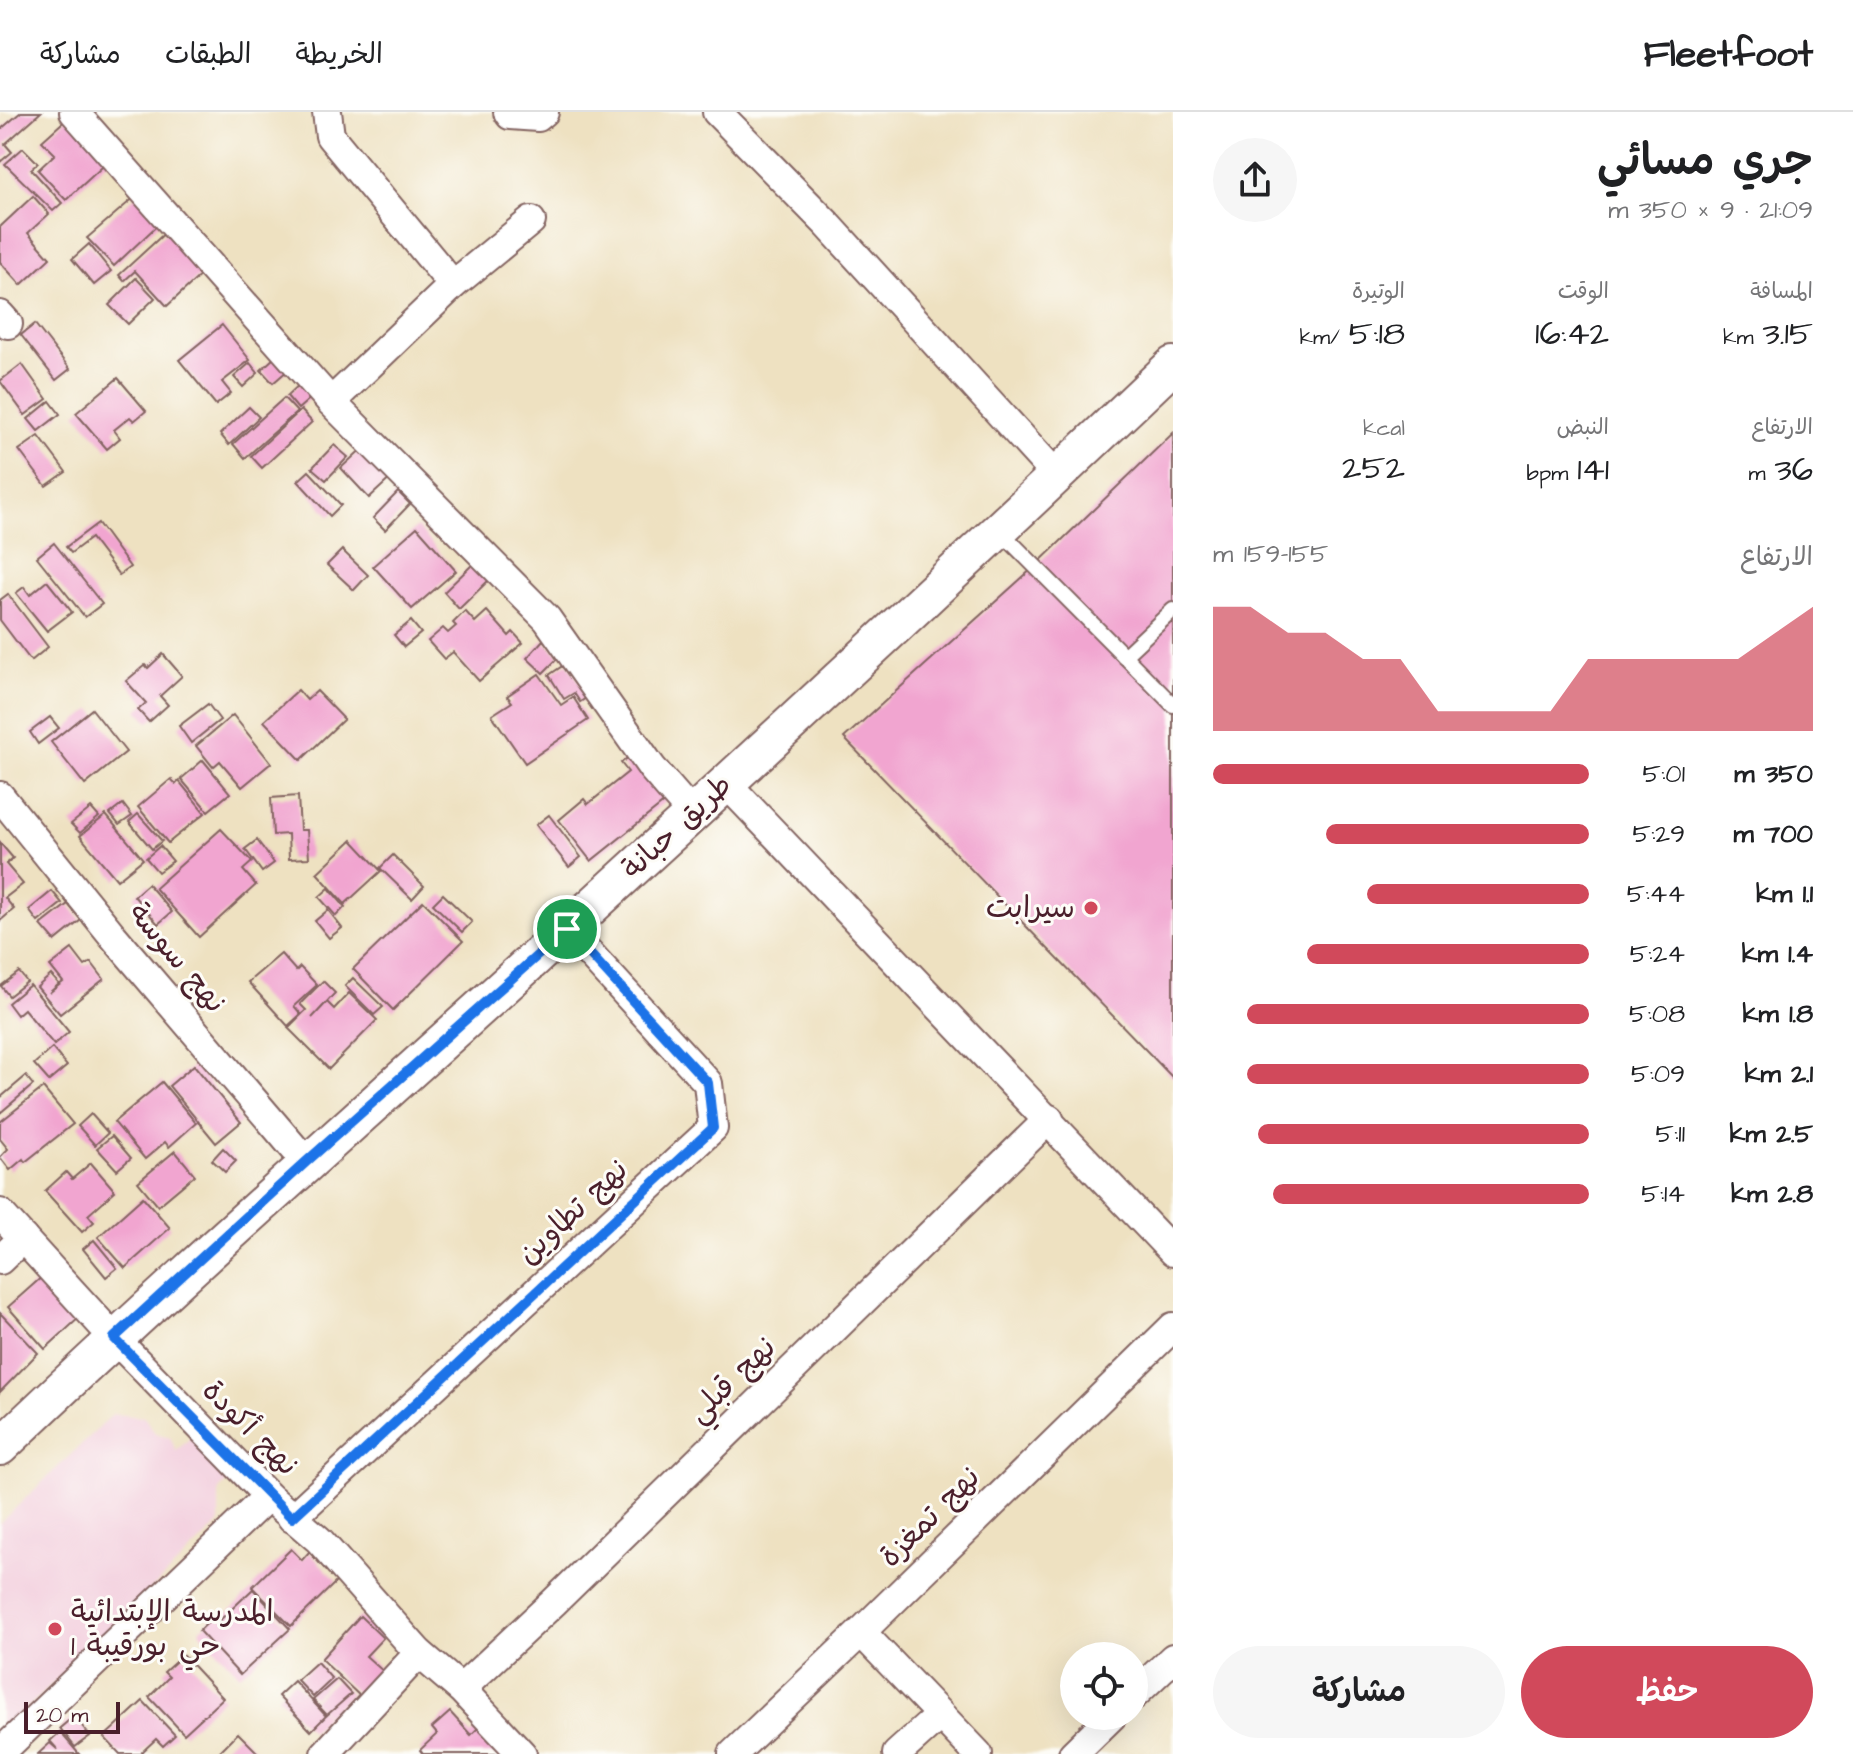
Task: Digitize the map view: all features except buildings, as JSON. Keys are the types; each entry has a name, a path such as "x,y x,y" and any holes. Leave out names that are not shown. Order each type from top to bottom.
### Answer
{"street":[{"path":"74,112 331,402 547,619 652,768 692,814"},
{"path":"327,112 330,136 453,285"},
{"path":"508,112 510,115 538,117 544,112"},
{"path":"717,112 828,225 1057,476"},
{"path":"331,402 453,285 531,221"},
{"name":"طريق حبانة","path":"0,1447 306,1162 726,783 1173,365"},
{"path":"726,783 1173,1252"},
{"name":"نهج سوسة","path":"0,796 114,937 306,1162"},
{"name":"نهج تطاوين","path":"292,1518 713,1128 708,1083 567,929"},
{"name":"نهج قبلي","path":"461,1689 1049,1119"},
{"name":"نهج أكودة","path":"0,1213 114,1338 268,1496 319,1540 419,1653 461,1689 522,1754"},
{"path":"0,1260 23,1238"},
{"name":"نهج تمغزة","path":"733,1754 1173,1327"},
{"path":"0,1753 268,1496"},
{"path":"861,1632 978,1754"},
{"path":"325,1754 419,1653"},
{"path":"1148,1682 1173,1658"},
{"path":"897,1754 939,1716"},
{"path":"1073,1754 1098,1730"}],"lane":[{"path":"999,530 1173,705"},
{"path":"1124,656 1173,610"}],"shaded area":[{"name":"المدرسة الإبتدائية حي بورقيبة 1","path":"113,1414 144,1417 155,1433 170,1437 176,1451 200,1429 240,1469 219,1490 219,1524 0,1734 0,1523"}],"place":[{"name":"سيرابت","path":"1091,908"},
{"name":"المدرسة الإبتدائية حي بورقيبة 1","path":"55,1629"}],"route":[{"path":"567,929 708,1083 713,1128 292,1518 114,1338 567,929"}]}
